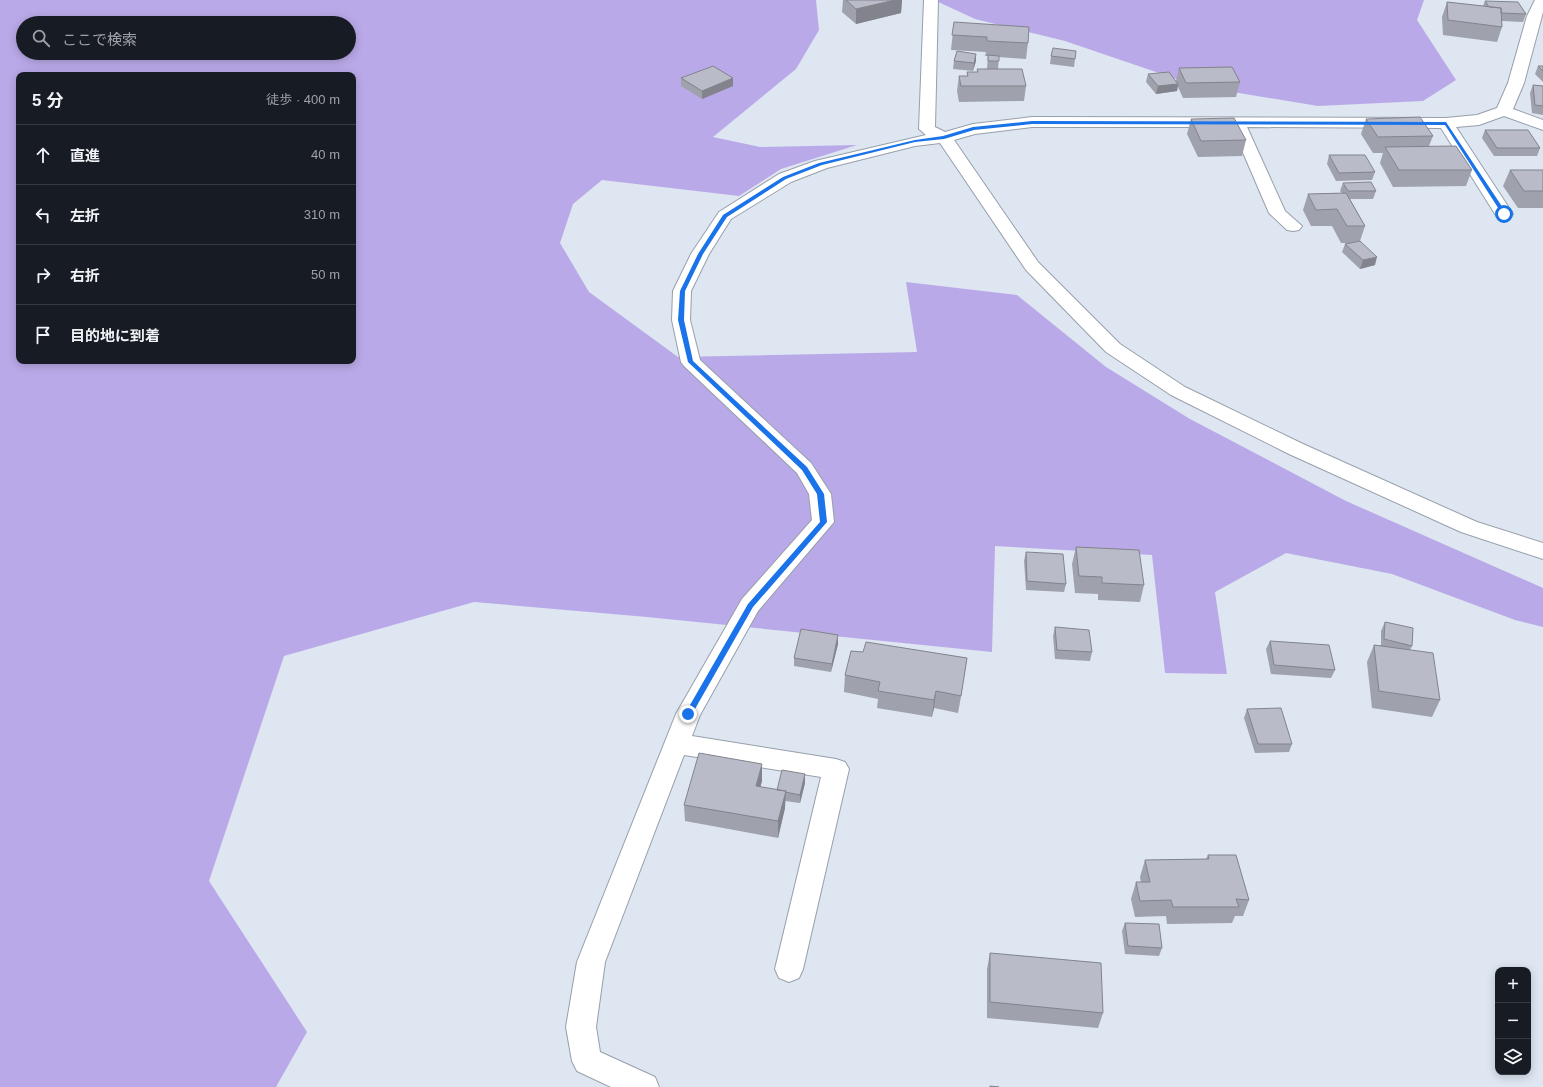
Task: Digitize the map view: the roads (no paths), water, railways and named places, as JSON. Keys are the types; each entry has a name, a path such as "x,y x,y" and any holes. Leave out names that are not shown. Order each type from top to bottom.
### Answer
{"street":[{"path":"931,0 927,128 944,138 1032,266 1113,348 1178,391 1296,449 1469,527 1543,551"},
{"path":"1504,111 1514,88 1534,16 1542,0"},
{"path":"644,1087 587,1061 581,1027 592,962 688,714 750,605 823,522 820,494 804,468 691,362 681,320 682,291 700,254 725,216 784,178 821,164 915,141 944,138 973,129 1032,122 1238,124 1446,123 1479,120 1504,111 1543,126"},
{"path":"1446,123 1504,214"},
{"path":"1238,124 1278,213 1293,226"},
{"path":"676,744 836,769 789,969"}]}
